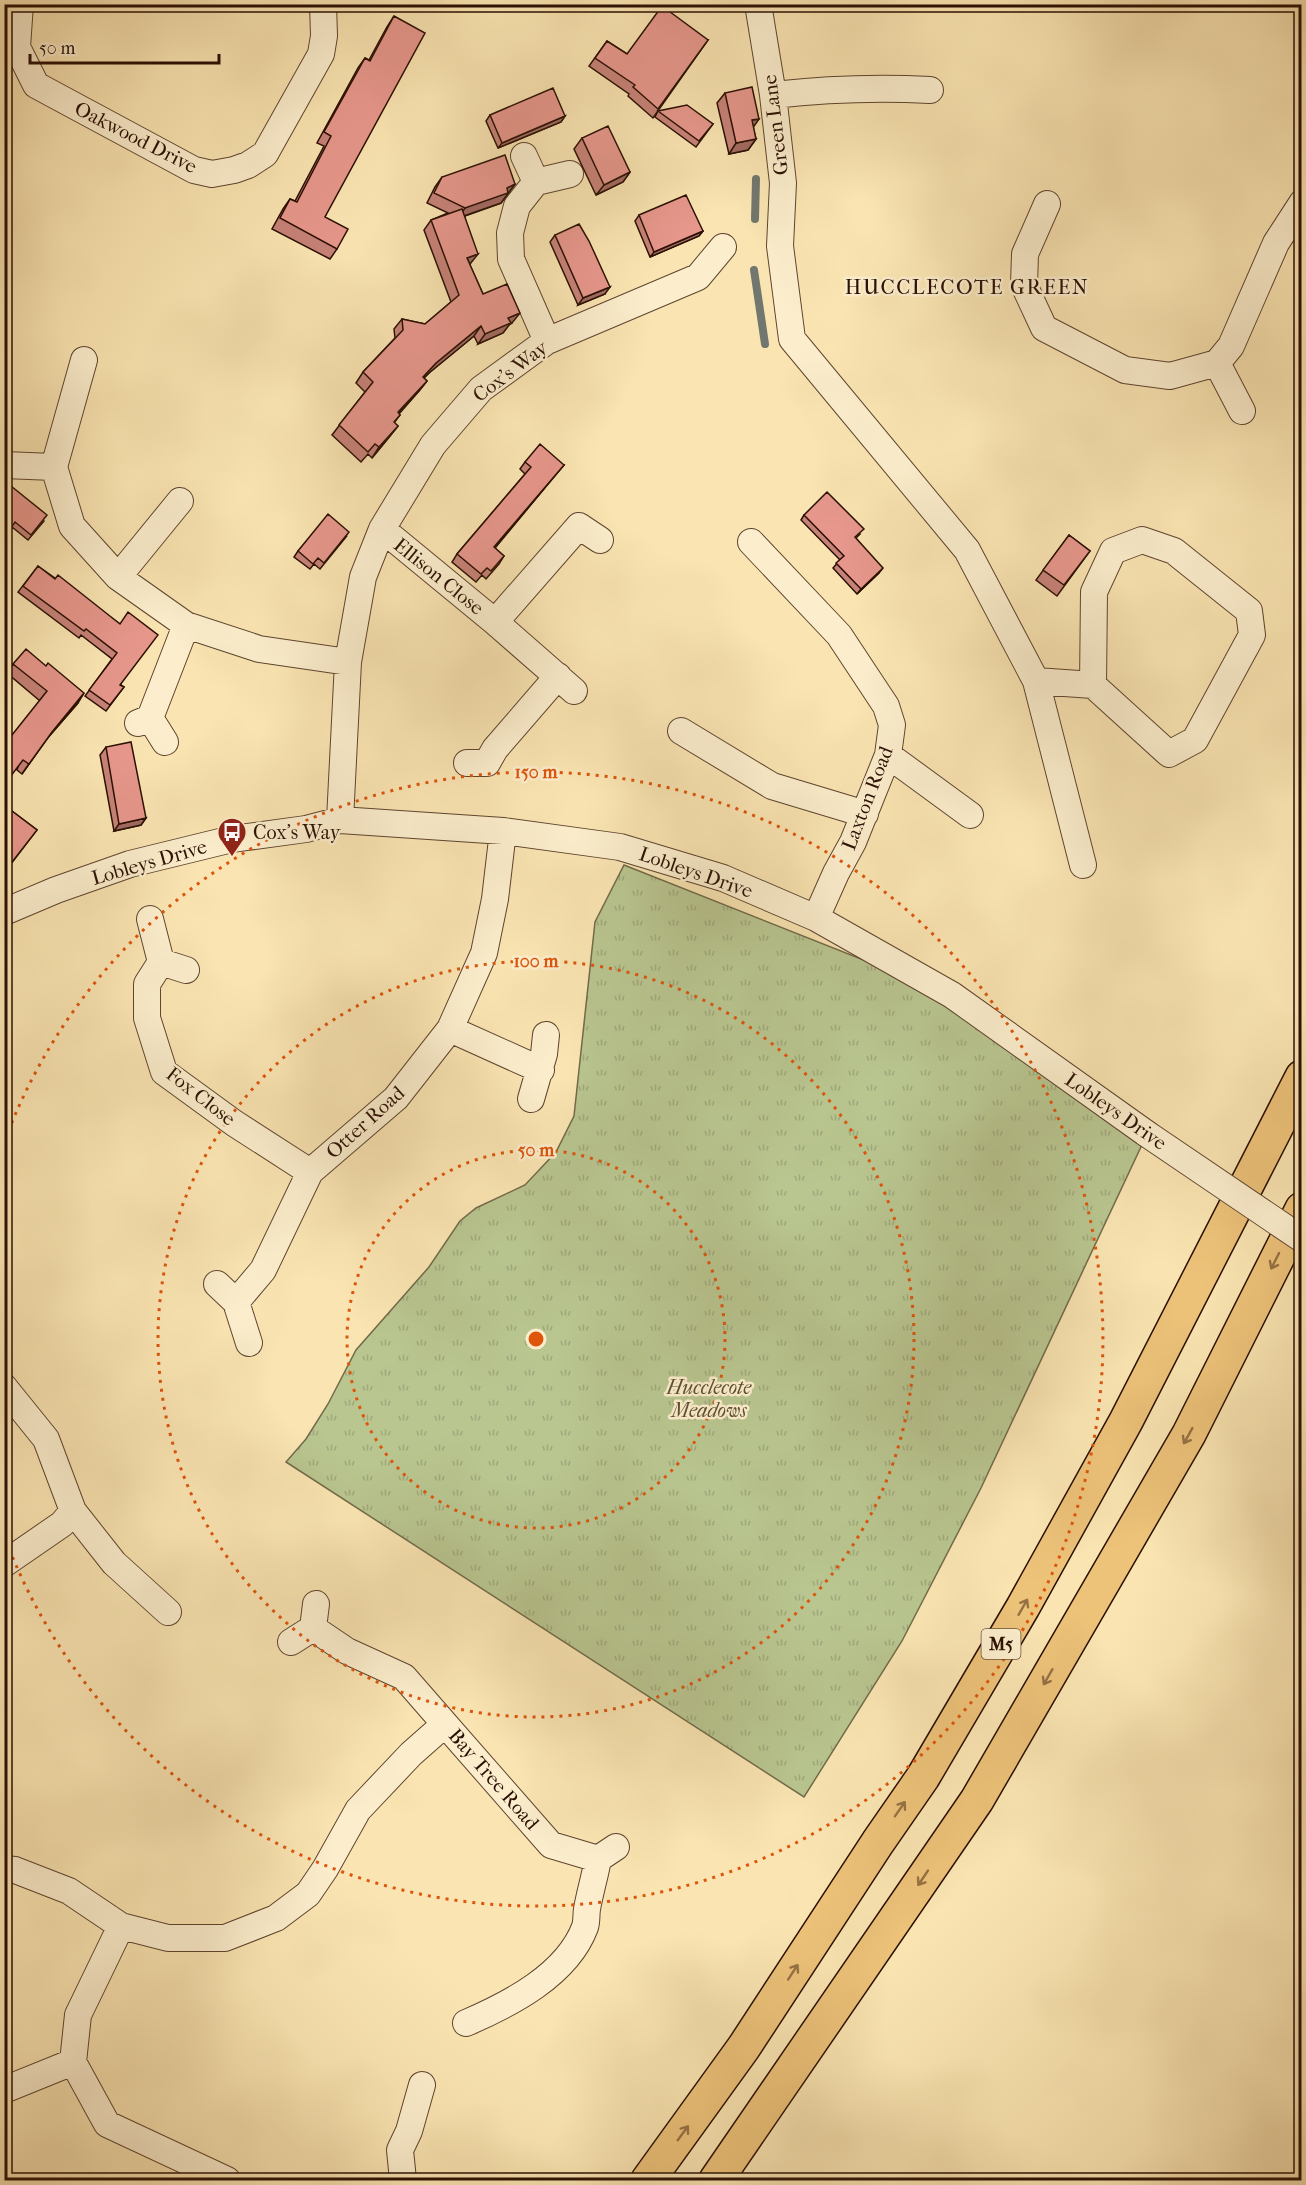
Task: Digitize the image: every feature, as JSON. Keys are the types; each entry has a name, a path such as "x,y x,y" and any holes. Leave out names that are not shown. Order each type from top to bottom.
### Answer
{"highway":[{"name":"M5","path":"648,2181 744,2047 923,1777 1023,1607 1126,1421 1302,1077"},
{"path":"716,2181 976,1800 1189,1434 1302,1209"}],"street":[{"name":"Oakwood Drive","path":"21,4 11,49 36,85 194,170 212,174 248,165 265,154 321,54 324,28 323,4"},
{"name":"Green Lane","path":"758,4 773,95 783,183 780,246 792,339 967,550 1036,681 1083,865"},
{"path":"773,95 882,87 930,90"},
{"path":"524,156 536,182"},
{"path":"547,341 511,259 510,233 517,206 536,182 570,174"},
{"path":"1047,204 1025,254 1024,285 1044,328 1125,370 1170,375 1217,363 1231,346 1276,243 1302,203"},
{"name":"Cox's Way","path":"340,820 348,662 363,577 382,530 433,445 481,389 547,341 701,283 723,247"},
{"path":"84,360 54,467 72,526 118,577 186,625 260,649 348,662"},
{"path":"1217,363 1242,411"},
{"path":"4,465 54,467"},
{"path":"118,577 180,501"},
{"name":"Ellison Close","path":"495,622 573,519 600,540"},
{"name":"Ellison Close","path":"382,530 566,683 495,748 487,763 466,763"},
{"path":"1036,681 1093,686 1169,754 1195,740 1252,635 1249,611 1174,551 1142,540 1113,551 1094,592 1093,686"},
{"name":"Laxton Road","path":"751,542 839,635 886,706 892,725 888,755 865,814 816,918"},
{"path":"165,742 144,721 186,625"},
{"path":"681,731 772,786 865,814"},
{"path":"888,755 970,815"},
{"name":"Lobleys Drive","path":"4,912 56,890 130,864 232,839 306,829 340,820 503,831 620,847 723,878 816,918 952,994 1147,1134 1302,1239"},
{"name":"Otter Road","path":"236,1302 263,1270 310,1172 396,1098 450,1029 484,952 495,899 503,831"},
{"path":"150,919 161,962 186,970"},
{"name":"Fox Close","path":"161,962 147,984 147,1018 164,1072 234,1123 310,1172"},
{"path":"450,1029 541,1070"},
{"path":"531,1099 541,1070 546,1035"},
{"path":"217,1284 236,1302 249,1343"},
{"path":"4,1387 46,1439 73,1511 114,1563 168,1612"},
{"path":"4,1564 62,1524 73,1511"},
{"path":"291,1642 315,1616 347,1651 404,1677 445,1724"},
{"name":"Bay Tree Road","path":"4,1869 15,1870 69,1891 121,1926 168,1938 225,1938 276,1918 308,1894 325,1869 358,1810 411,1754 445,1724 551,1845 607,1853 587,1908 586,1924 579,1942 571,1953 523,1995 466,2023"},
{"path":"121,1926 78,2015 74,2062 107,2124 227,2181"},
{"path":"4,2090 74,2062"},
{"path":"403,2181 400,2150 409,2131 422,2085"}],"green space":[{"name":"Hucclecote Meadows","path":"624,865 952,995 1147,1134 981,1488 902,1641 804,1797 286,1462 306,1439 328,1404 356,1350 429,1267 460,1221 476,1208 525,1185 556,1152 574,1116 595,922"}],"building":[{"path":"662,6 708,40 658,109 633,87 635,85 595,58 607,41 627,54"},
{"path":"394,16 425,33 325,217 348,229 337,249 280,218 290,199 297,202 331,136 324,132 365,58 370,61"},
{"path":"752,87 759,119 752,120 756,139 736,143 725,93"},
{"path":"553,88 565,116 502,143 490,115"},
{"path":"687,105 713,124 699,141 658,111"},
{"path":"608,126 630,172 604,185 582,138"},
{"path":"505,155 515,184 507,188 508,193 465,208 434,193 442,177"},
{"path":"686,195 703,231 654,252 639,215"},
{"path":"462,209 478,254 467,258 483,294 507,284 520,313 508,318 511,323 485,334 481,326 436,363 423,377 427,381 398,412 400,415 394,422 398,426 379,447 375,444 368,452 339,425 373,382 363,372 403,330 402,319 425,324 459,295 431,220"},
{"path":"579,224 610,287 583,298 555,235"},
{"path":"540,444 564,465 494,547 504,556 491,571 487,568 481,574 457,554 531,467 525,462"},
{"path":"6,482 47,515 31,535 15,522 11,528 4,523 4,483"},
{"path":"827,492 864,529 855,537 883,568 861,589 836,563 844,556 804,515"},
{"path":"328,514 349,532 324,563 318,558 313,564 298,551"},
{"path":"1069,535 1090,551 1064,585 1043,570"},
{"path":"38,566 55,579 58,575 120,624 128,612 158,635 120,685 124,687 110,705 89,690 117,653 23,586"},
{"path":"26,649 46,666 48,663 84,693 29,764 23,760 4,785 4,745 47,691 13,664"},
{"path":"131,742 146,818 119,824 106,747"},
{"path":"4,805 37,830 9,866 4,862"}],"waterway":[{"path":"755,219 756,179"},
{"path":"754,270 765,344"}],"place":[{"name":"Cox's Way","path":"232,858"}],"district":[{"name":"HUCCLECOTE GREEN","path":"967,287"}]}
